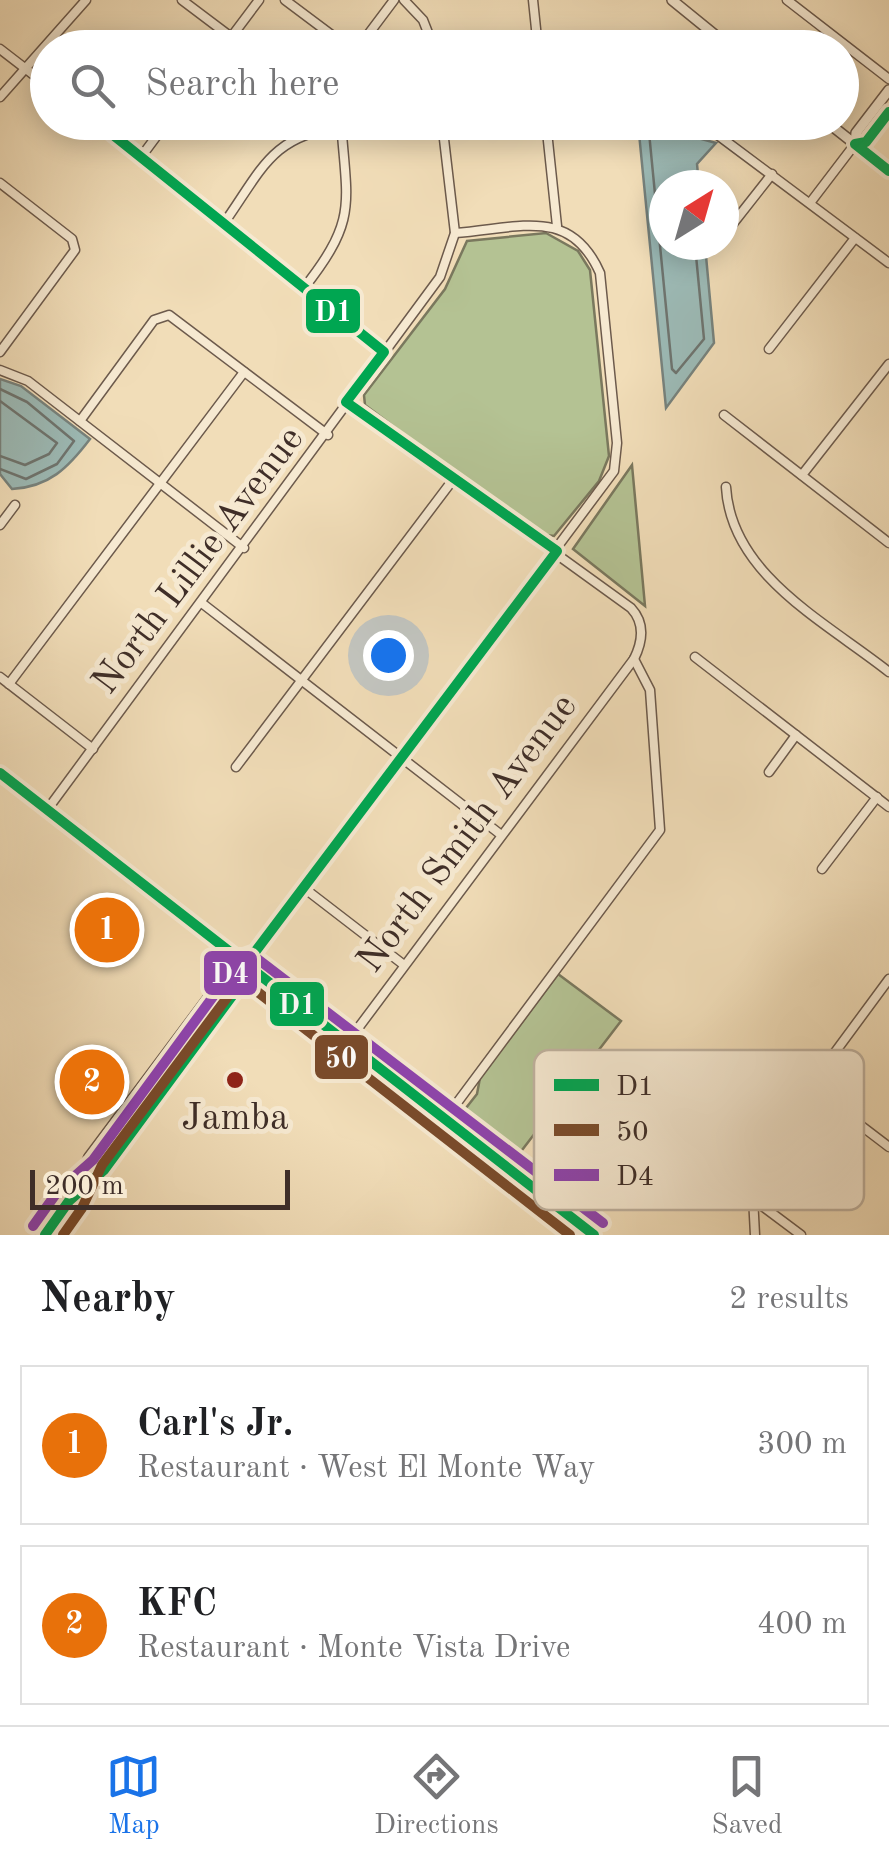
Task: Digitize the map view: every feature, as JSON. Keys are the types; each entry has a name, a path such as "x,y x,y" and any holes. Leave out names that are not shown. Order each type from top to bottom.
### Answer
{"main road":[{"path":"0,773 534,1188"},
{"path":"562,1210 594,1235"}],"street":[{"path":"58,30 86,0"},
{"path":"182,0 222,30"},
{"path":"236,30 259,0"},
{"path":"286,0 325,30"},
{"path":"372,30 394,0"},
{"path":"404,0 424,20 428,30"},
{"path":"532,0 536,30"},
{"path":"672,0 709,30"},
{"path":"787,0 826,30"},
{"path":"0,49 30,72"},
{"path":"859,55 889,78"},
{"path":"0,97 30,60"},
{"path":"859,129 889,90"},
{"path":"855,144 866,142 889,112"},
{"path":"118,140 384,352"},
{"path":"141,158 154,140"},
{"path":"222,226 289,140"},
{"path":"304,288 337,246 346,220 342,140"},
{"name":"North Lillie Avenue","path":"47,810 328,435 346,402 440,277 454,233 444,140"},
{"path":"548,140 557,226"},
{"path":"725,140 889,262"},
{"path":"850,140 889,170"},
{"path":"810,204 855,140"},
{"path":"739,216 772,174"},
{"path":"0,184 75,244 72,256 0,352"},
{"path":"45,1235 70,1202 104,1170 252,968 255,952 607,484 618,443 600,273 581,241 557,226 454,233"},
{"path":"768,348 855,238"},
{"path":"80,421 154,320 163,315 175,318 328,435"},
{"path":"802,475 889,364"},
{"path":"0,370 28,382 244,548"},
{"path":"9,684 244,372"},
{"path":"346,402 636,612 642,640 634,659 650,690 660,830 445,1119"},
{"path":"724,415 889,542"},
{"path":"236,766 452,481"},
{"path":"726,487 732,529 756,567 889,672"},
{"path":"0,525 15,506"},
{"path":"203,604 500,834"},
{"path":"695,657 889,807"},
{"name":"North Smith Avenue","path":"347,1042 634,659"},
{"path":"0,678 93,749"},
{"path":"769,772 796,734"},
{"path":"822,869 877,797"},
{"path":"304,888 404,965"},
{"path":"70,1202 90,1157 238,958 255,952"},
{"path":"836,1050 889,979"},
{"path":"864,1128 889,1147"},
{"path":"755,1210 756,1235"},
{"path":"769,1210 800,1235"}],"green space":[{"path":"546,233 578,251 590,270 609,456 599,481 554,536 538,534 365,405 364,395 445,289 467,241"},
{"path":"632,465 645,606 573,549"},
{"path":"558,974 621,1021 599,1050 534,1050 534,1134 519,1154 468,1115 466,1108 477,1094 480,1078"}],"water":[{"path":"640,140 716,143 697,164 698,170 649,170 649,235"},
{"path":"651,260 706,260 714,343 666,408"},
{"path":"0,379 21,386 90,439 74,459 47,480 12,489 0,474"}],"transit line":[{"name":"D1","path":"889,112 866,142 855,144 889,171"},
{"name":"D1","path":"119,140 384,352 346,402 557,551 255,952 238,958"},
{"name":"D1","path":"0,773 534,1188"},
{"name":"D4","path":"33,1226 58,1191 93,1160 240,960 251,954 534,1170"},
{"name":"D1","path":"45,1235 69,1201 104,1170 252,969"},
{"name":"50","path":"63,1235 82,1208 102,1165 241,979 534,1207"},
{"name":"50","path":"538,1210 570,1235"},
{"name":"D1","path":"562,1210 594,1235"},
{"name":"D4","path":"586,1210 603,1223"}],"place":[{"name":"Carl's Jr.","path":"107,930"},
{"name":"Jamba","path":"235,1080"},
{"name":"KFC","path":"92,1082"}]}
